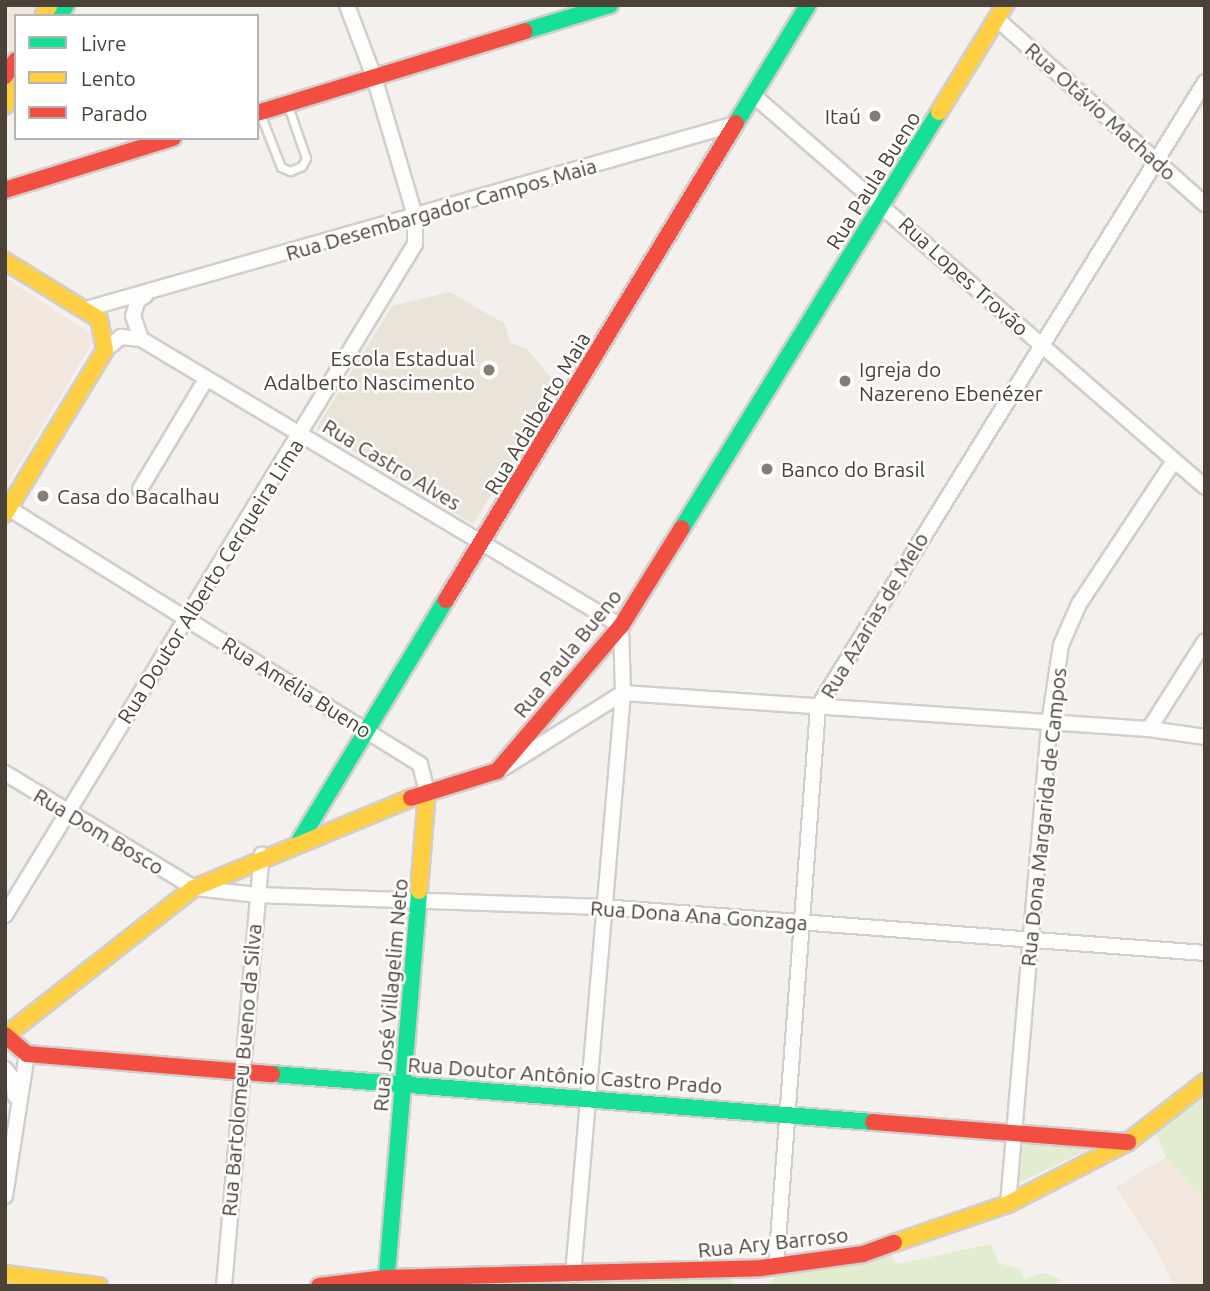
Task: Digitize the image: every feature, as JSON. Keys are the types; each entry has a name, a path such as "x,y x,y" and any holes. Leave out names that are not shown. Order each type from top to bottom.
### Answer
{"main road":[{"path":"259,112 610,5"},
{"name":"Rua Adalberto Maia","path":"300,840 483,544 808,5"},
{"name":"Rua Paula Bueno","path":"497,771 621,626 1001,12"},
{"path":"5,190 167,140"},
{"path":"5,261 99,319 105,349 7,509"},
{"path":"27,1054 5,1035 194,888 300,840 427,792 497,771"},
{"name":"Rua José Villagelim Neto","path":"386,1282 427,792"},
{"name":"Rua Doutor Antônio Castro Prado","path":"27,1054 239,1073 788,1112 1012,1135 1128,1142"},
{"name":"Rua Ary Barroso","path":"319,1286 776,1267 863,1254 1008,1204 1128,1142 1205,1082"},
{"path":"5,1274 99,1286"}],"street":[{"name":"Rua Doutor Alberto Cerqueira Lima","path":"5,915 415,244 415,216 374,77 347,5"},
{"name":"Rua Otávio Machado","path":"1001,12 1205,204"},
{"name":"Rua Azarias de Melo","path":"776,1267 818,707 1155,158 1205,82"},
{"name":"Rua Lopes Trovão","path":"753,95 1205,487"},
{"name":"Rua Desembargador Campos Maia","path":"146,295 735,124"},
{"path":"86,309 146,295"},
{"path":"105,349 121,337 141,339 134,308 146,295"},
{"name":"Rua Castro Alves","path":"141,339 621,626"},
{"path":"140,489 206,379"},
{"name":"Rua Dona Margarida de Campos","path":"1008,1204 1049,724 1061,645 1079,604 1174,461"},
{"name":"Rua Amélia Bueno","path":"7,509 420,764 427,792"},
{"path":"573,1275 602,907 624,693 621,626"},
{"path":"1149,729 1205,641"},
{"path":"497,771 624,693 1149,729 1205,737"},
{"name":"Rua Dom Bosco","path":"5,773 194,888"},
{"name":"Rua Bartolomeu Bueno da Silva","path":"224,1286 239,1073 262,855"},
{"name":"Rua Dona Ana Gonzaga","path":"194,888 257,895 602,907 1205,953"},
{"path":"5,1196 16,1105 27,1054"},
{"path":"5,1069 13,1079 16,1105"}],"lane":[{"path":"259,114 281,167 290,171 302,166 306,158 287,103"}],"shaded area":[{"path":"5,5 37,5 32,14 14,14 14,46 5,61"},
{"path":"5,278 96,337 5,488"},
{"path":"450,292 505,324 510,343 527,349 559,387 473,524 316,429 392,306"},
{"path":"1166,1157 1205,1201 1205,1286 1173,1286 1160,1256 1116,1187"}],"green space":[{"path":"1205,1091 1205,1201 1166,1157 1156,1133"},
{"path":"1023,1142 1091,1148 1019,1183"},
{"path":"991,1244 998,1263 1021,1269 1024,1279 1043,1273 1063,1280 1048,1286 755,1286 772,1283 776,1267 890,1254 897,1264"},
{"path":"729,1276 735,1286 393,1286"}],"traffic: fast":[{"path":"61,14 66,5"},
{"path":"525,31 610,5"},
{"path":"736,123 808,5"},
{"path":"682,528 939,112"},
{"path":"300,840 446,600"},
{"path":"386,1286 419,891"},
{"path":"272,1074 873,1122"}],"traffic: slow":[{"path":"44,14 50,5"},
{"path":"939,112 1005,5"},
{"path":"5,106 14,91"},
{"path":"5,261 99,319 105,350 5,514"},
{"path":"419,891 427,792"},
{"path":"5,1036 194,888 411,798"},
{"path":"894,1243 1008,1204 1128,1142 1205,1082"},
{"path":"5,1274 99,1286"}],"traffic: jam":[{"path":"259,112 525,31"},
{"path":"5,76 14,63"},
{"path":"446,600 736,123"},
{"path":"5,190 167,140"},
{"path":"411,798 497,771 621,626 682,528"},
{"path":"5,1035 27,1054 272,1074"},
{"path":"873,1122 1128,1142"},
{"path":"319,1286 386,1278 761,1268 863,1254 894,1243"}],"place":[{"name":"Itaú","path":"875,116"},
{"name":"Escola Estadual Adalberto Nascimento","path":"489,370"},
{"name":"Igreja do Nazereno Ebenézer","path":"845,381"},
{"name":"Banco do Brasil","path":"767,469"},
{"name":"Casa do Bacalhau","path":"43,496"}]}
